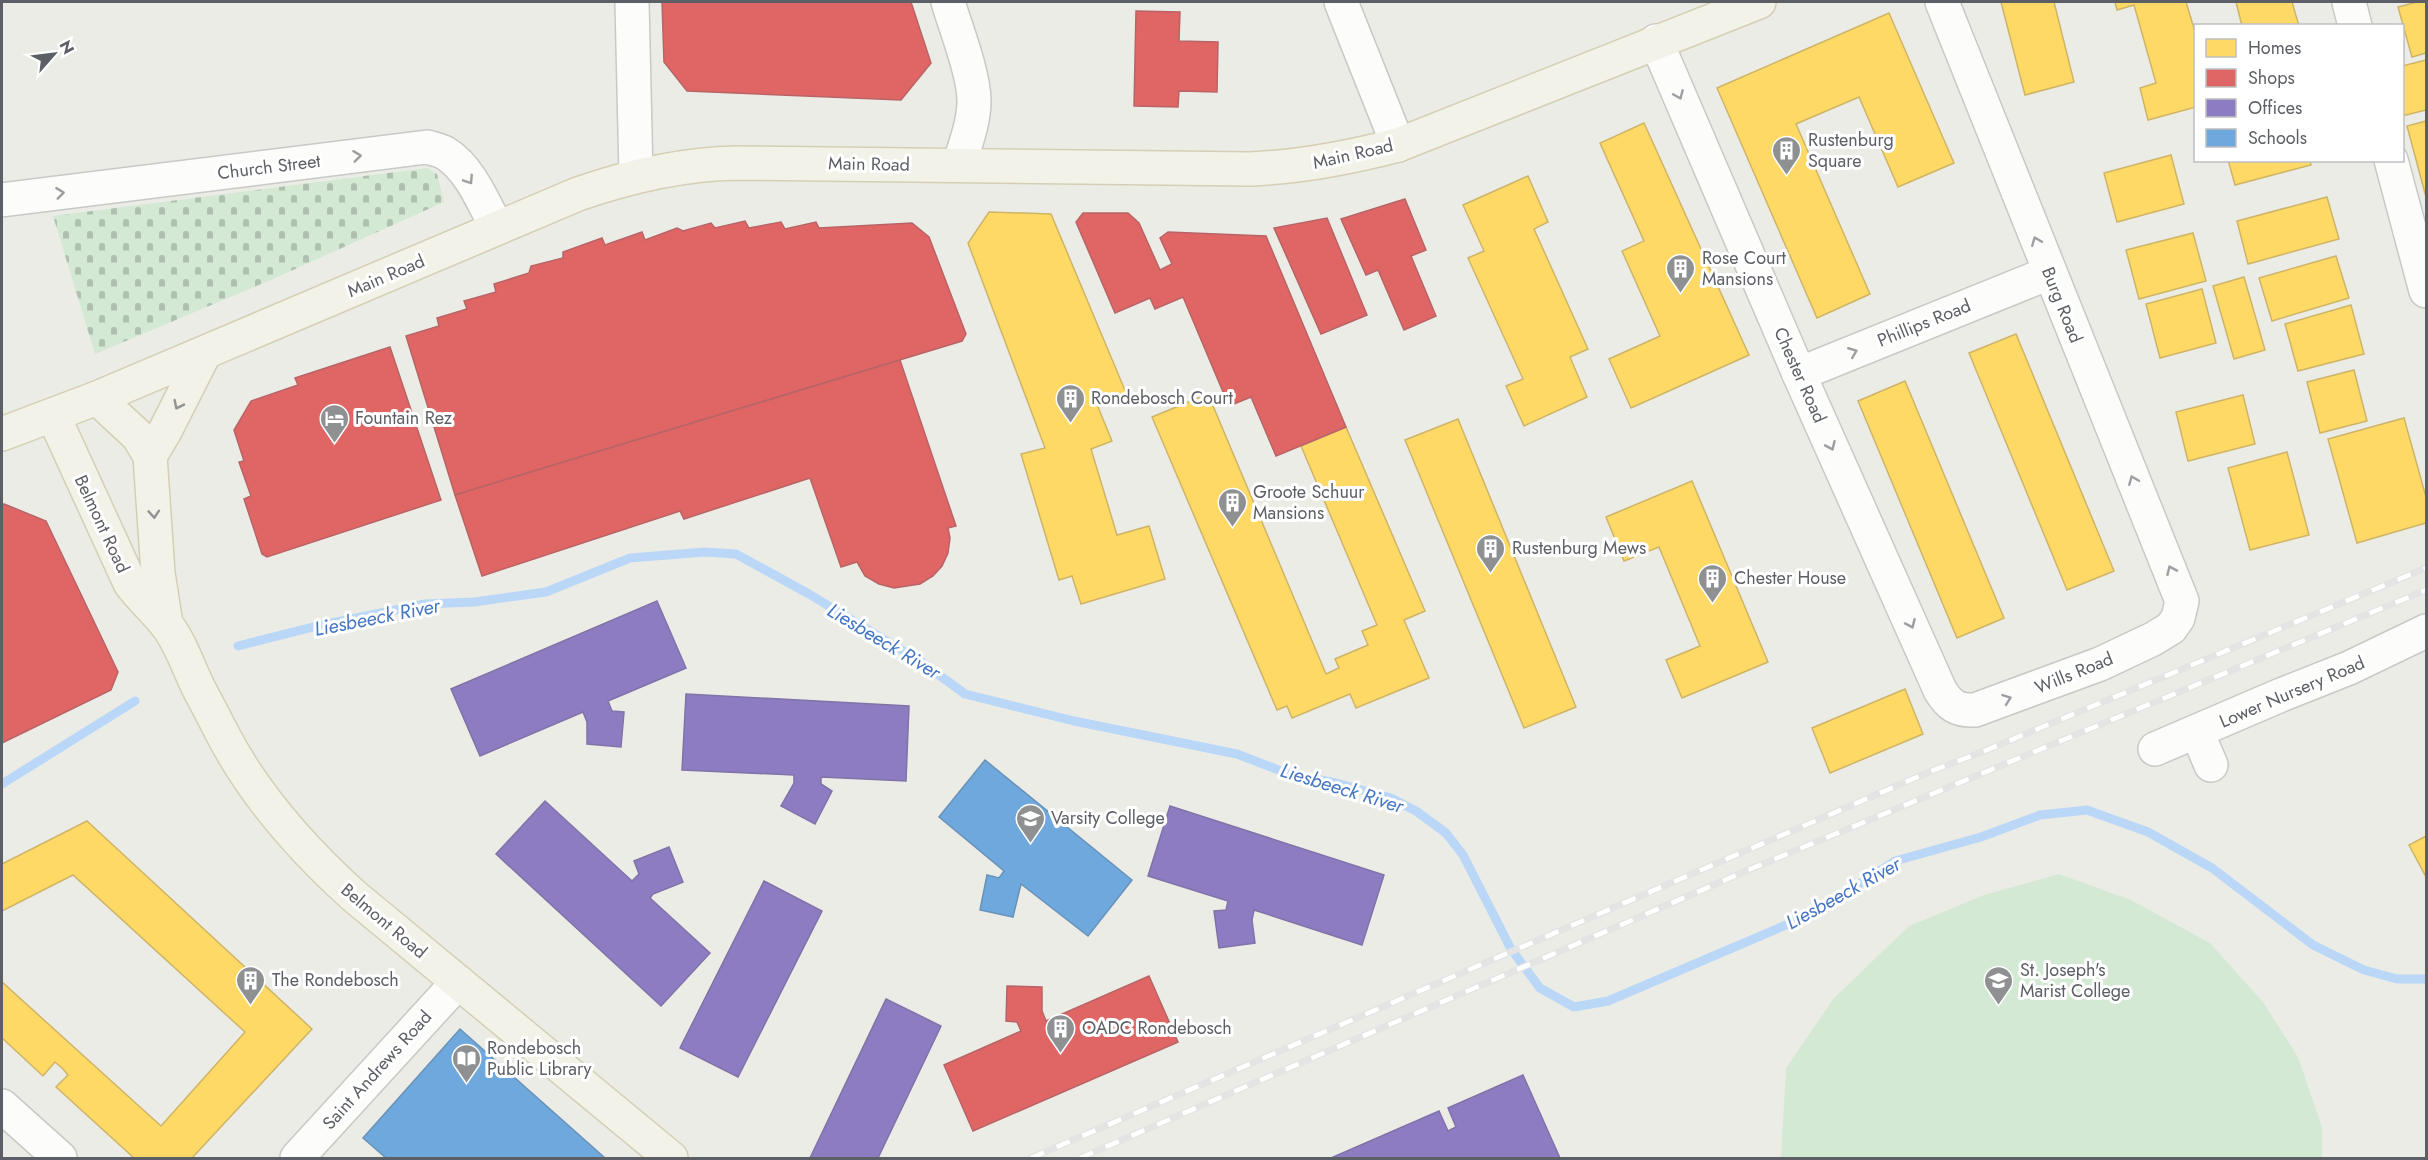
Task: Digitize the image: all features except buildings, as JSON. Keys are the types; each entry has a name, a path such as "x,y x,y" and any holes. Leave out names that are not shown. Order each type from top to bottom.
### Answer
{"main road":[{"name":"Main Road","path":"2,434 204,354 497,228 579,195 636,176 680,167 717,163 1250,170 1296,167 1349,158 1398,145 1759,2"},
{"path":"97,398 138,436 150,456 204,354"},
{"name":"Belmont Road","path":"53,415 70,457 130,583 145,603 166,624 186,658 232,750 278,815 326,871 671,1158"},
{"name":"Belmont Road","path":"150,456 159,573 166,624"}],"street":[{"path":"632,2 636,176"},
{"path":"948,2 974,100 972,118 959,165"},
{"path":"1341,2 1398,145"},
{"name":"Burg Road","path":"1942,2 2049,273 2179,590 2181,607"},
{"path":"2349,2 2354,24"},
{"name":"Chester Road","path":"1656,41 1799,374 1940,690 1952,706"},
{"name":"Church Street","path":"2,200 427,147 445,153 458,163 497,228"},
{"path":"2392,162 2427,291"},
{"name":"Phillips Road","path":"1799,374 2049,273"},
{"name":"Wills Road","path":"1952,706 1963,711 1975,710 2100,664 2171,628 2181,607"},
{"name":"Lower Nursery Road","path":"2156,749 2349,668 2427,631"},
{"path":"2197,732 2211,765"},
{"name":"Saint Andrews Road","path":"297,1158 458,982"},
{"path":"2,1106 60,1158"}],"green space":[{"path":"427,168 437,174 444,202 273,279 95,354 53,216"},
{"name":"St. Joseph's Marist College","path":"2059,874 2131,900 2210,943 2263,1002 2298,1057 2322,1127 2322,1158 1781,1158 1786,1068 1834,998 1909,926 1984,895"}],"waterway":[{"name":"Liesbeeck River","path":"238,646 317,626 425,604 474,602 546,592 630,558 705,552 736,554 809,594 920,661 965,694 1074,721 1237,754 1289,774 1336,783 1391,798 1416,811 1446,833 1463,855 1511,949 1540,988 1574,1007 1608,1001 1814,913 1895,861 1981,837 2040,815 2087,810 2148,832 2212,868 2313,945 2364,970 2397,979 2426,979"},
{"name":"Liesbeeck River","path":"2,784 135,701"}],"railway":[{"path":"1031,1158 1929,772 2426,568"},
{"path":"1080,1158 1753,868 2426,590"}],"place":[{"name":"Rustenburg Square","path":"1787,176"},
{"name":"Rose Court Mansions","path":"1681,294"},
{"name":"Rondebosch Court","path":"1070,424"},
{"name":"Fountain Rez","path":"334,444"},
{"name":"Groote Schuur Mansions","path":"1232,528"},
{"name":"Rustenburg Mews","path":"1491,574"},
{"name":"Chester House","path":"1713,604"},
{"name":"Varsity College","path":"1030,844"},
{"name":"The Rondebosch","path":"251,1006"},
{"name":"St. Joseph's Marist College","path":"1999,1006"},
{"name":"OADC Rondebosch","path":"1061,1054"},
{"name":"Rondebosch Public Library","path":"466,1084"}]}
